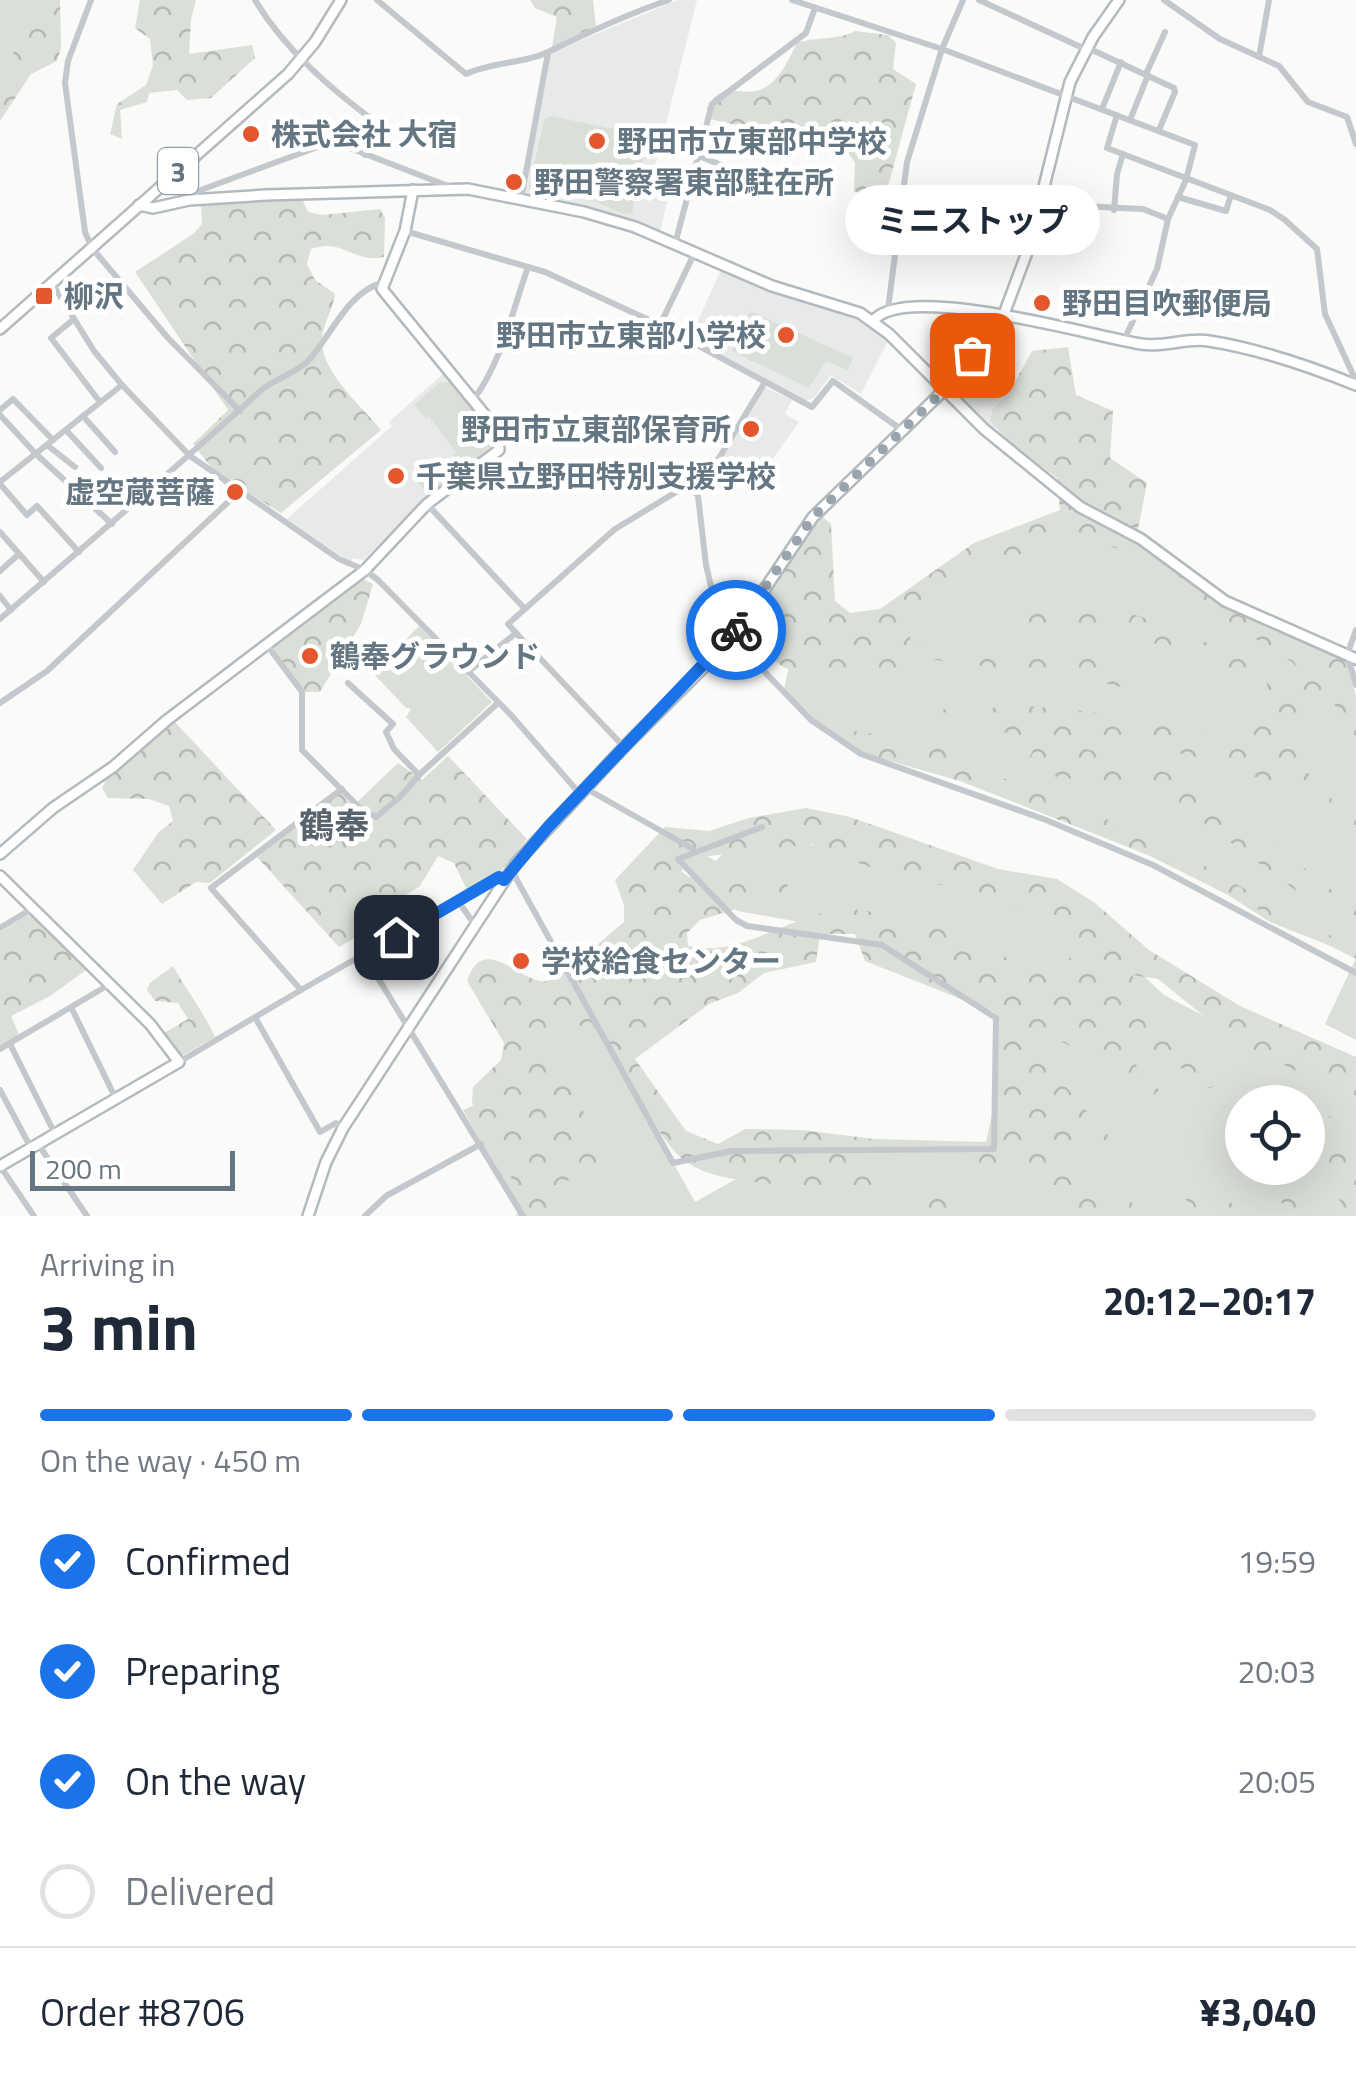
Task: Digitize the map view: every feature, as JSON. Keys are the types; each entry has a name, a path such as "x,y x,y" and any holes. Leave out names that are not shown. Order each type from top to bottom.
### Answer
{"street":[{"path":"91,0 68,60 65,83 85,232 92,248 168,338 240,411"},
{"path":"255,0 272,29 346,101 378,124 365,155"},
{"name":"3","path":"0,329 258,102 303,58 341,0"},
{"path":"377,0 466,74 503,61 548,53 580,35 667,0"},
{"path":"630,0 630,14"},
{"path":"792,0 942,49 1195,145 1186,180 1168,220 1157,268 1124,340"},
{"path":"888,309 907,162 942,49 963,0"},
{"path":"979,0 1174,88 1159,130"},
{"path":"308,1216 326,1162 343,1128 511,870 730,638 813,517 942,390 1004,314 1024,265 1066,96 1086,48 1119,0"},
{"path":"1164,0 1220,39 1278,66 1308,102 1347,117 1356,144"},
{"path":"1260,56 1268,0"},
{"path":"675,244 712,104 806,34 815,8"},
{"path":"1130,120 1165,32"},
{"path":"520,199 548,53"},
{"path":"1102,108 1121,62"},
{"path":"1117,115 1107,148 1231,194 1286,220 1317,250 1324,314 1356,383"},
{"path":"193,200 198,191 337,143 454,188 602,216 772,286 835,304 873,321 996,439 1080,507 1141,539 1225,601 1351,657"},
{"path":"1114,210 1123,154"},
{"path":"698,156 748,176"},
{"path":"138,206 454,188"},
{"path":"0,854 53,808 113,767 167,720 365,570 426,504 499,450 498,432 386,297 382,283 405,231 413,190"},
{"path":"1178,197 1226,212 1231,194"},
{"path":"1040,204 1114,210 1143,208 1168,220"},
{"path":"405,231 528,267 660,325 812,408 833,381 902,430"},
{"path":"660,325 696,252"},
{"path":"472,400 481,389 528,267"},
{"path":"52,283 122,385 190,456 340,559 365,570 402,603 583,791 694,850"},
{"path":"0,619 274,380 310,359 354,302 368,288 382,283"},
{"path":"873,321 888,309 1004,314 1150,345 1209,341 1300,362 1356,383"},
{"path":"74,319 50,338 100,402"},
{"path":"624,747 508,624 615,529 690,485 719,458 765,382"},
{"path":"78,552 37,506 27,515 1,479 122,385"},
{"path":"75,467 13,399 0,413 36,454 112,524"},
{"path":"83,416 115,452"},
{"path":"66,430 101,468"},
{"path":"690,485 698,496 710,590 730,638 810,720 861,754 1046,820 1153,865 1356,972"},
{"path":"0,703 47,671 87,636 242,490"},
{"path":"426,504 524,608"},
{"path":"0,532 44,582"},
{"path":"0,571 20,554"},
{"path":"0,596 11,610"},
{"path":"1356,630 1351,657 1356,685"},
{"path":"468,672 516,633"},
{"path":"268,645 302,692 302,750 364,811 376,816 498,704"},
{"path":"348,683 393,724 386,732 394,749 419,775"},
{"path":"301,990 211,888 342,789"},
{"path":"511,870 673,1163 732,1151 994,1149 996,1018 882,946 747,926 736,920 678,859 762,827"},
{"path":"0,876 150,1024 179,1062"},
{"path":"34,1216 0,1166 458,900 499,877 504,880"},
{"path":"458,900 475,925"},
{"path":"0,928 33,908"},
{"path":"364,955 523,1216"},
{"path":"0,1050 110,984"},
{"path":"72,1010 116,1099"},
{"path":"256,1019 320,1132 336,1124 343,1128"},
{"path":"10,1044 55,1134"},
{"path":"0,1090 84,1215"},
{"path":"365,1216 386,1196 481,1144"}],"shaded area":[{"name":"野田市立東部中学校","path":"678,0 697,0 649,191 668,196 660,234 598,211 526,197 550,53"},
{"name":"野田市立東部小学校","path":"721,270 768,291 841,311 888,341 861,394 831,375 814,398 805,401 690,338"},
{"path":"976,354 1006,381 998,389 1012,397 993,431 950,391 949,386"},
{"name":"千葉県立野田特別支援学校","path":"445,372 492,428 492,452 423,501 363,560 351,561 287,519 392,426 389,422"},
{"path":"764,387 792,400 785,414 799,422 753,487 721,459"}],"green space":[{"path":"0,0 35,0 0,100"},
{"path":"30,0 60,0 61,48 57,61 31,74 0,121 0,77 15,50"},
{"path":"140,0 196,0 189,54 252,45 255,58 211,98 187,100 177,90 149,93 147,102 120,110 122,139 110,134 117,104 146,85 153,65 150,39 135,28"},
{"path":"530,0 593,0 596,26 552,47 557,17 535,8"},
{"path":"855,31 888,35 896,43 893,69 916,84 885,197 879,200 854,191 855,163 847,151 710,119 707,108 720,93 756,91 770,84 797,43"},
{"path":"550,116 648,136 632,213 623,214 594,201 529,189 544,120"},
{"path":"298,190 308,212 322,215 380,209 385,218 384,257 364,257 322,246 311,249 307,264 315,280 335,294 323,332 325,359 341,385 381,430 281,513 244,490 234,497 193,444 228,410 135,272 193,234 202,224 201,204 263,201"},
{"path":"750,311 853,358 848,370 826,361 809,388 732,351"},
{"path":"1068,347 1076,395 1113,411 1110,458 1147,483 1138,530 1168,565 1294,644 1347,663 1356,697 1356,757 1335,705 1321,702 1292,731 1299,757 1314,781 1356,817 1356,835 1275,785 1202,759 1099,738 1018,735 993,728 991,709 1003,704 1140,716 1262,751 1250,739 1245,725 1250,716 1269,715 1267,683 1257,676 1071,621 1011,626 1007,617 1010,603 1087,605 1143,617 1230,653 1300,671 1127,551 1072,542 1042,551 965,562 902,616 912,643 986,655 1072,655 1109,660 1141,676 1135,690 1081,678 912,657 884,674 838,669 796,672 770,657 744,626 820,515 831,524 835,601 850,613 880,609 974,543 1060,510 1057,478 1006,440 990,420 993,408 1008,395 1032,351"},
{"path":"440,382 450,383 493,434 494,444 428,495 417,481 433,461 439,469 456,452 429,416 426,418 414,405"},
{"path":"1130,539 1220,605 1342,659 1356,699 1356,956 1270,922 1228,895 1150,856 1036,807 846,741 803,715 783,694 788,671 820,641 914,595 956,557 1002,541"},
{"name":"鶴奉グラウンド","path":"361,578 373,584 361,624 320,692 303,692 272,646"},
{"path":"419,626 492,702 438,752 406,717 411,709 373,673"},
{"path":"944,709 953,715 947,728 946,763 1043,789 1207,867 1356,948 1356,959 1161,860 960,781 848,749 839,739 842,729 879,735 929,758 928,726 934,712"},
{"path":"172,719 276,830 210,883 196,882 162,904 133,870 158,833 173,821 169,806 149,799 108,798 102,788 111,771"},
{"path":"1052,739 1168,773 1256,830 1338,895 1356,894 1356,935 1173,800 1118,786 1052,776 1029,758 1034,748"},
{"path":"448,756 527,839 501,871 468,892 454,863 438,856 420,886 398,900 394,895 369,920 374,927 339,947 257,857 340,793 353,806 398,763 422,780"},
{"path":"806,808 850,817 998,869 1057,879 1095,903 1149,950 1240,1006 1356,1057 1356,1113 1345,1095 1235,1041 1158,979 1133,975 1133,987 1220,1072 1222,1085 1208,1088 1161,1053 1131,1043 1126,1054 1159,1090 1148,1101 1066,1043 1034,1037 1037,1053 1110,1138 1110,1147 1067,1145 1058,1166 1112,1189 1151,1216 1078,1216 1076,1204 1010,1173 950,1154 878,1154 867,1160 872,1187 750,1181 688,1163 657,1127 604,1042 565,1021 545,1037 611,1165 603,1174 577,1176 560,1184 562,1201 572,1216 516,1216 522,1199 472,1103 473,1087 501,1060 504,1043 467,981 474,966 483,960 493,960 537,981 554,978 624,922 624,905 615,880 665,827 709,831 749,818","holes":["812,844 870,867 1029,912 1078,936 1074,953 1056,976 1044,974 945,931 859,910 815,915 731,945 688,946 687,933 700,920 779,896 789,888 784,878 689,877 681,871 701,857","820,934 855,934 865,961 994,1012 1000,1061 986,1142 874,1139 802,1130 745,1129 718,1144 686,1131 635,1059 709,1004 738,993 764,973 816,962"]},
{"path":"757,834 895,861 1057,916 1104,939 1164,995 1310,1072 1356,1070 1356,1216 524,1216 463,1110 540,1077 528,1003 571,979 695,1202 797,1145 996,1149 999,1005 856,932 738,911 709,891 693,873 680,842 716,861 737,838"},
{"path":"29,914 89,968 50,996 11,1016 20,1037 0,1048 0,932"},
{"path":"1356,958 1356,1040 1325,1024"},
{"path":"173,966 215,1037 180,1057 164,1033 188,1019 178,1003 155,1001 147,990 150,983"},
{"path":"1325,1113 1344,1133 1356,1160 1356,1216 1349,1216 1325,1176"},
{"path":"1181,1185 1204,1188 1255,1216 1204,1216 1183,1197"},
{"path":"1269,1185 1294,1185 1317,1216 1290,1216"},
{"path":"920,1192 996,1216 901,1216 903,1194"}],"way so far":[{"path":"736,630 813,517 938,396 972,355"}],"place":[{"name":"株式会社 大宿","path":"251,134"},
{"name":"野田市立東部中学校","path":"597,141"},
{"name":"野田警察署東部駐在所","path":"514,182"},
{"name":"柳沢","path":"44,296"},
{"name":"野田目吹郵便局","path":"1042,303"},
{"name":"野田市立東部小学校","path":"786,335"},
{"name":"ミニストップ","path":"972,355"},
{"name":"野田市立東部保育所","path":"751,429"},
{"name":"千葉県立野田特別支援学校","path":"396,476"},
{"name":"虚空蔵菩薩","path":"235,492"},
{"name":"鶴奉グラウンド","path":"310,656"},
{"name":"学校給食センター","path":"521,961"}],"district":[{"name":"鶴奉","path":"334,825"}],"route":[{"path":"396,937 499,877 504,880 548,827 736,630"}]}
